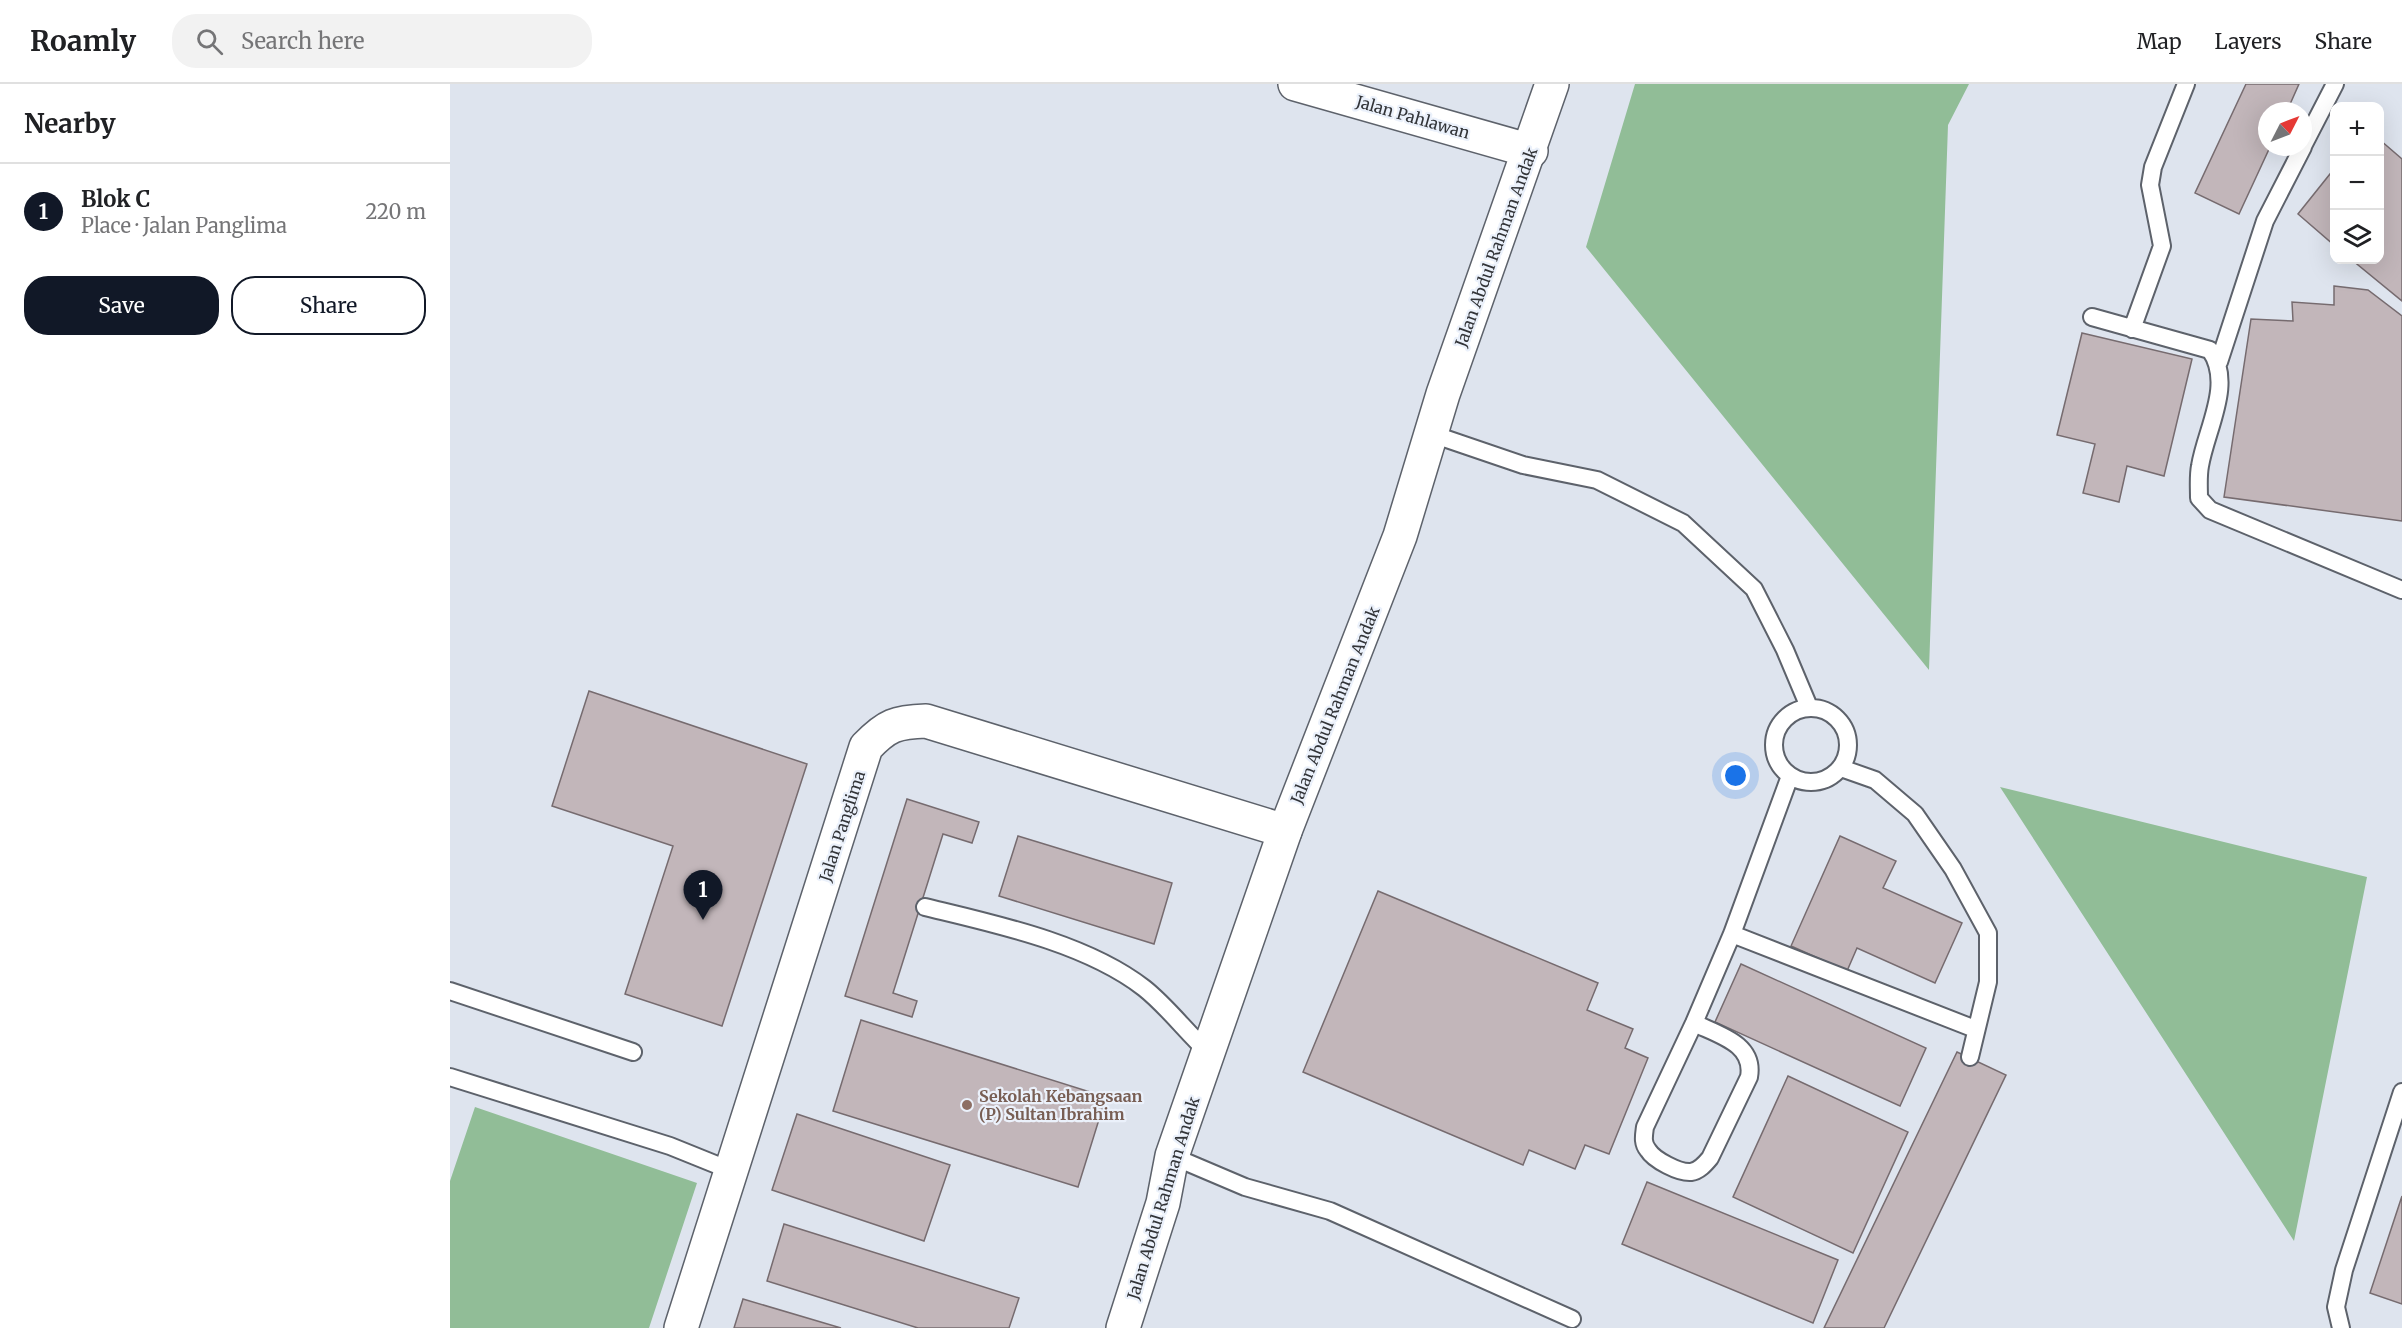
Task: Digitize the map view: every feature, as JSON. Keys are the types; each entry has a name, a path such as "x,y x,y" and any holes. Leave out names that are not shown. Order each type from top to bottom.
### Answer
{"street":[{"name":"Jalan Pahlawan","path":"1295,84 1530,151"},
{"name":"Jalan Abdul Rahman Andak","path":"1123,1328 1163,1203 1172,1155 1285,831 1382,587 1552,84"},
{"name":"Jalan Panglima","path":"681,1328 866,747 880,732 899,722 926,721 1285,831"}],"lane":[{"path":"2132,329 2162,246 2150,185 2153,167 2186,84"},
{"path":"2312,129 2335,84"},
{"path":"2298,156 2265,221 2219,362 2219,392 2199,467 2199,498 2210,510 2402,590"},
{"path":"2092,318 2210,350 2219,362"},
{"path":"1432,434 1523,465 1597,480 1683,523 1754,589 1809,707"},
{"path":"1809,707 1826,710 1840,720 1848,736 1848,753 1841,768 1828,779 1808,783 1790,776 1779,764 1774,750 1775,734 1782,721 1794,711 1809,707"},
{"path":"1841,768 1875,780 1915,814 1953,869 1988,933 1988,982 1970,1057"},
{"path":"1694,1023 1738,1045 1747,1053 1751,1065 1749,1077 1710,1158 1702,1168 1691,1172 1678,1169 1656,1158 1647,1150 1643,1139 1645,1127 1694,1023 1732,934 1790,776"},
{"path":"925,907 1058,945 1103,963 1144,988 1209,1053"},
{"path":"1732,934 1975,1029"},
{"path":"450,991 633,1052"},
{"path":"450,1077 670,1146 732,1171"},
{"path":"2341,1328 2336,1307 2344,1270 2402,1092"},
{"path":"1172,1155 1245,1187 1330,1211 1572,1319"}],"green space":[{"path":"1635,84 1969,84 1948,125 1929,670 1586,247"},
{"path":"2000,787 2367,877 2294,1241"},
{"path":"475,1107 697,1183 649,1328 450,1328 450,1181"}],"building":[{"path":"2246,84 2299,84 2291,102 2258,102 2258,156 2266,156 2239,214 2195,193"},
{"path":"2384,143 2402,159 2402,301 2357,264 2384,264"},
{"path":"2330,174 2330,242 2298,214"},
{"path":"2334,286 2368,290 2402,316 2402,521 2224,497 2251,319 2293,321 2292,302 2334,305"},
{"path":"2082,333 2192,359 2164,476 2127,466 2119,502 2083,493 2095,444 2057,435"},
{"path":"589,691 807,764 722,1026 625,994 673,846 552,806"},
{"path":"907,799 979,822 972,843 943,834 893,993 917,1001 912,1017 845,996"},
{"path":"1018,836 1172,883 1154,944 999,896"},
{"path":"1840,836 1896,861 1883,888 1962,923 1935,983 1857,948 1847,971 1791,946"},
{"path":"1378,891 1598,983 1587,1010 1633,1029 1625,1048 1648,1058 1609,1154 1585,1145 1575,1169 1529,1150 1523,1165 1303,1072"},
{"path":"1741,964 1926,1048 1900,1106 1715,1022"},
{"path":"861,1020 1106,1097 1078,1187 833,1111"},
{"path":"1957,1052 2006,1075 1884,1328 1824,1328"},
{"path":"1788,1076 1908,1132 1853,1253 1733,1197"},
{"path":"797,1114 950,1165 924,1241 772,1190"},
{"path":"1647,1182 1838,1260 1813,1323 1622,1244"},
{"path":"2402,1196 2402,1304 2370,1293"},
{"path":"784,1224 1019,1298 1009,1328 918,1328 767,1281"},
{"path":"743,1299 841,1328 734,1328"}],"place":[{"name":"Blok C","path":"703,920"},
{"name":"Sekolah Kebangsaan (P) Sultan Ibrahim","path":"967,1105"}]}
